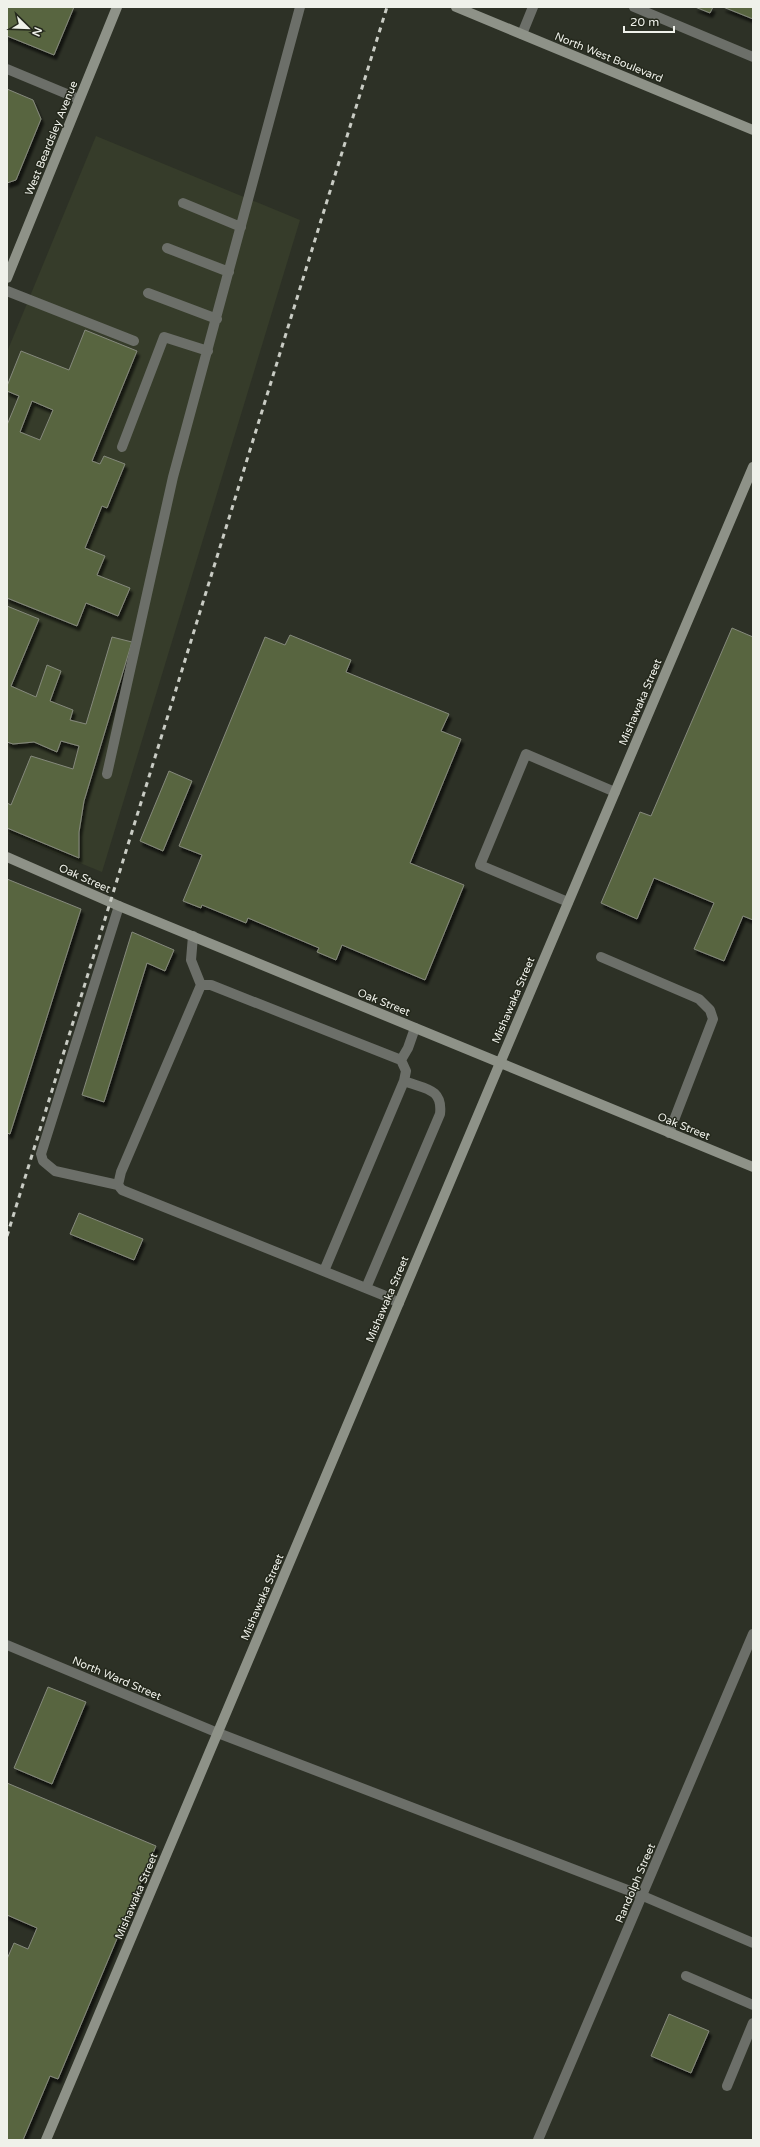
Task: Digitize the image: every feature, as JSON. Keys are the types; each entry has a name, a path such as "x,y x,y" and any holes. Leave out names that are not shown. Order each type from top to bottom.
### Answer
{"street":[{"name":"West Beardsley Avenue","path":"7,278 117,7"},
{"path":"107,774 173,478 300,7"},
{"name":"North West Boulevard","path":"456,7 753,130"},
{"path":"522,34 533,7"},
{"path":"634,7 753,57"},
{"path":"7,69 80,99"},
{"path":"183,203 241,227"},
{"path":"167,248 229,272"},
{"path":"7,291 134,341"},
{"path":"148,293 217,319"},
{"path":"122,447 164,337 208,351"},
{"name":"Mishawaka Street","path":"46,2140 398,1303 753,467"},
{"path":"568,902 480,865 526,754 615,792"},
{"name":"Oak Street","path":"7,857 119,906 500,1062 753,1168"},
{"path":"119,906 41,1154 43,1161 55,1170 118,1185 122,1190 366,1288 398,1303"},
{"path":"118,1185 128,1157 201,985 191,960 193,936"},
{"path":"601,957 699,999 710,1010 713,1019 669,1133"},
{"path":"201,985 211,985 400,1060 406,1072 404,1081 324,1271"},
{"path":"400,1060 408,1048 415,1028"},
{"path":"366,1288 440,1114 441,1102 436,1093 404,1081"},
{"name":"Randolph Street","path":"538,2140 643,1896 753,1634"},
{"name":"North Ward Street","path":"7,1645 218,1733 643,1896 753,1943"},
{"path":"686,1976 753,2004"},
{"path":"727,2086 753,2023"}],"shaded area":[{"path":"96,136 300,220 102,872 7,833 7,352"}],"building":[{"path":"7,7 74,7 54,55 7,36"},
{"path":"695,7 713,7 710,13"},
{"path":"723,7 753,7 753,19"},
{"path":"7,89 33,100 41,119 16,180 7,183"},
{"path":"85,330 137,351 92,461 100,464 104,456 125,464 107,508 102,506 85,548 105,556 97,575 130,588 118,616 86,603 77,626 7,598 7,425 19,396 7,391 7,386 21,351 69,370","holes":["32,401 53,410 40,440 20,432"]},
{"path":"7,606 39,619 11,686 36,697 47,665 61,671 50,701 73,710 70,720 86,724 112,637 132,642 84,801 79,832 79,858 7,828 7,803 11,805 31,756 73,769 79,746 61,741 57,752 34,742 13,744 7,742"},
{"path":"732,628 753,637 753,920 743,916 724,961 694,949 714,903 654,878 637,919 601,903 640,812 651,816"},
{"path":"290,635 351,660 346,672 449,714 441,731 461,739 410,863 464,885 425,980 342,945 336,960 317,952 319,948 248,918 246,923 202,905 201,908 183,901 202,855 179,846 265,637 285,645"},
{"path":"169,771 192,781 163,851 140,841"},
{"path":"7,879 81,909 10,1134 7,1133"},
{"path":"132,932 174,950 165,971 147,963 104,1102 82,1095"},
{"path":"79,1213 143,1239 134,1260 70,1234"},
{"path":"48,1687 86,1702 52,1784 14,1768"},
{"path":"7,1783 156,1846 58,2079 50,2076 23,2140 7,2140 7,1959 14,1943 28,1949 37,1928 7,1915"},
{"path":"669,2014 709,2031 691,2073 651,2056"}],"railway":[{"path":"7,1236 387,7"}]}
